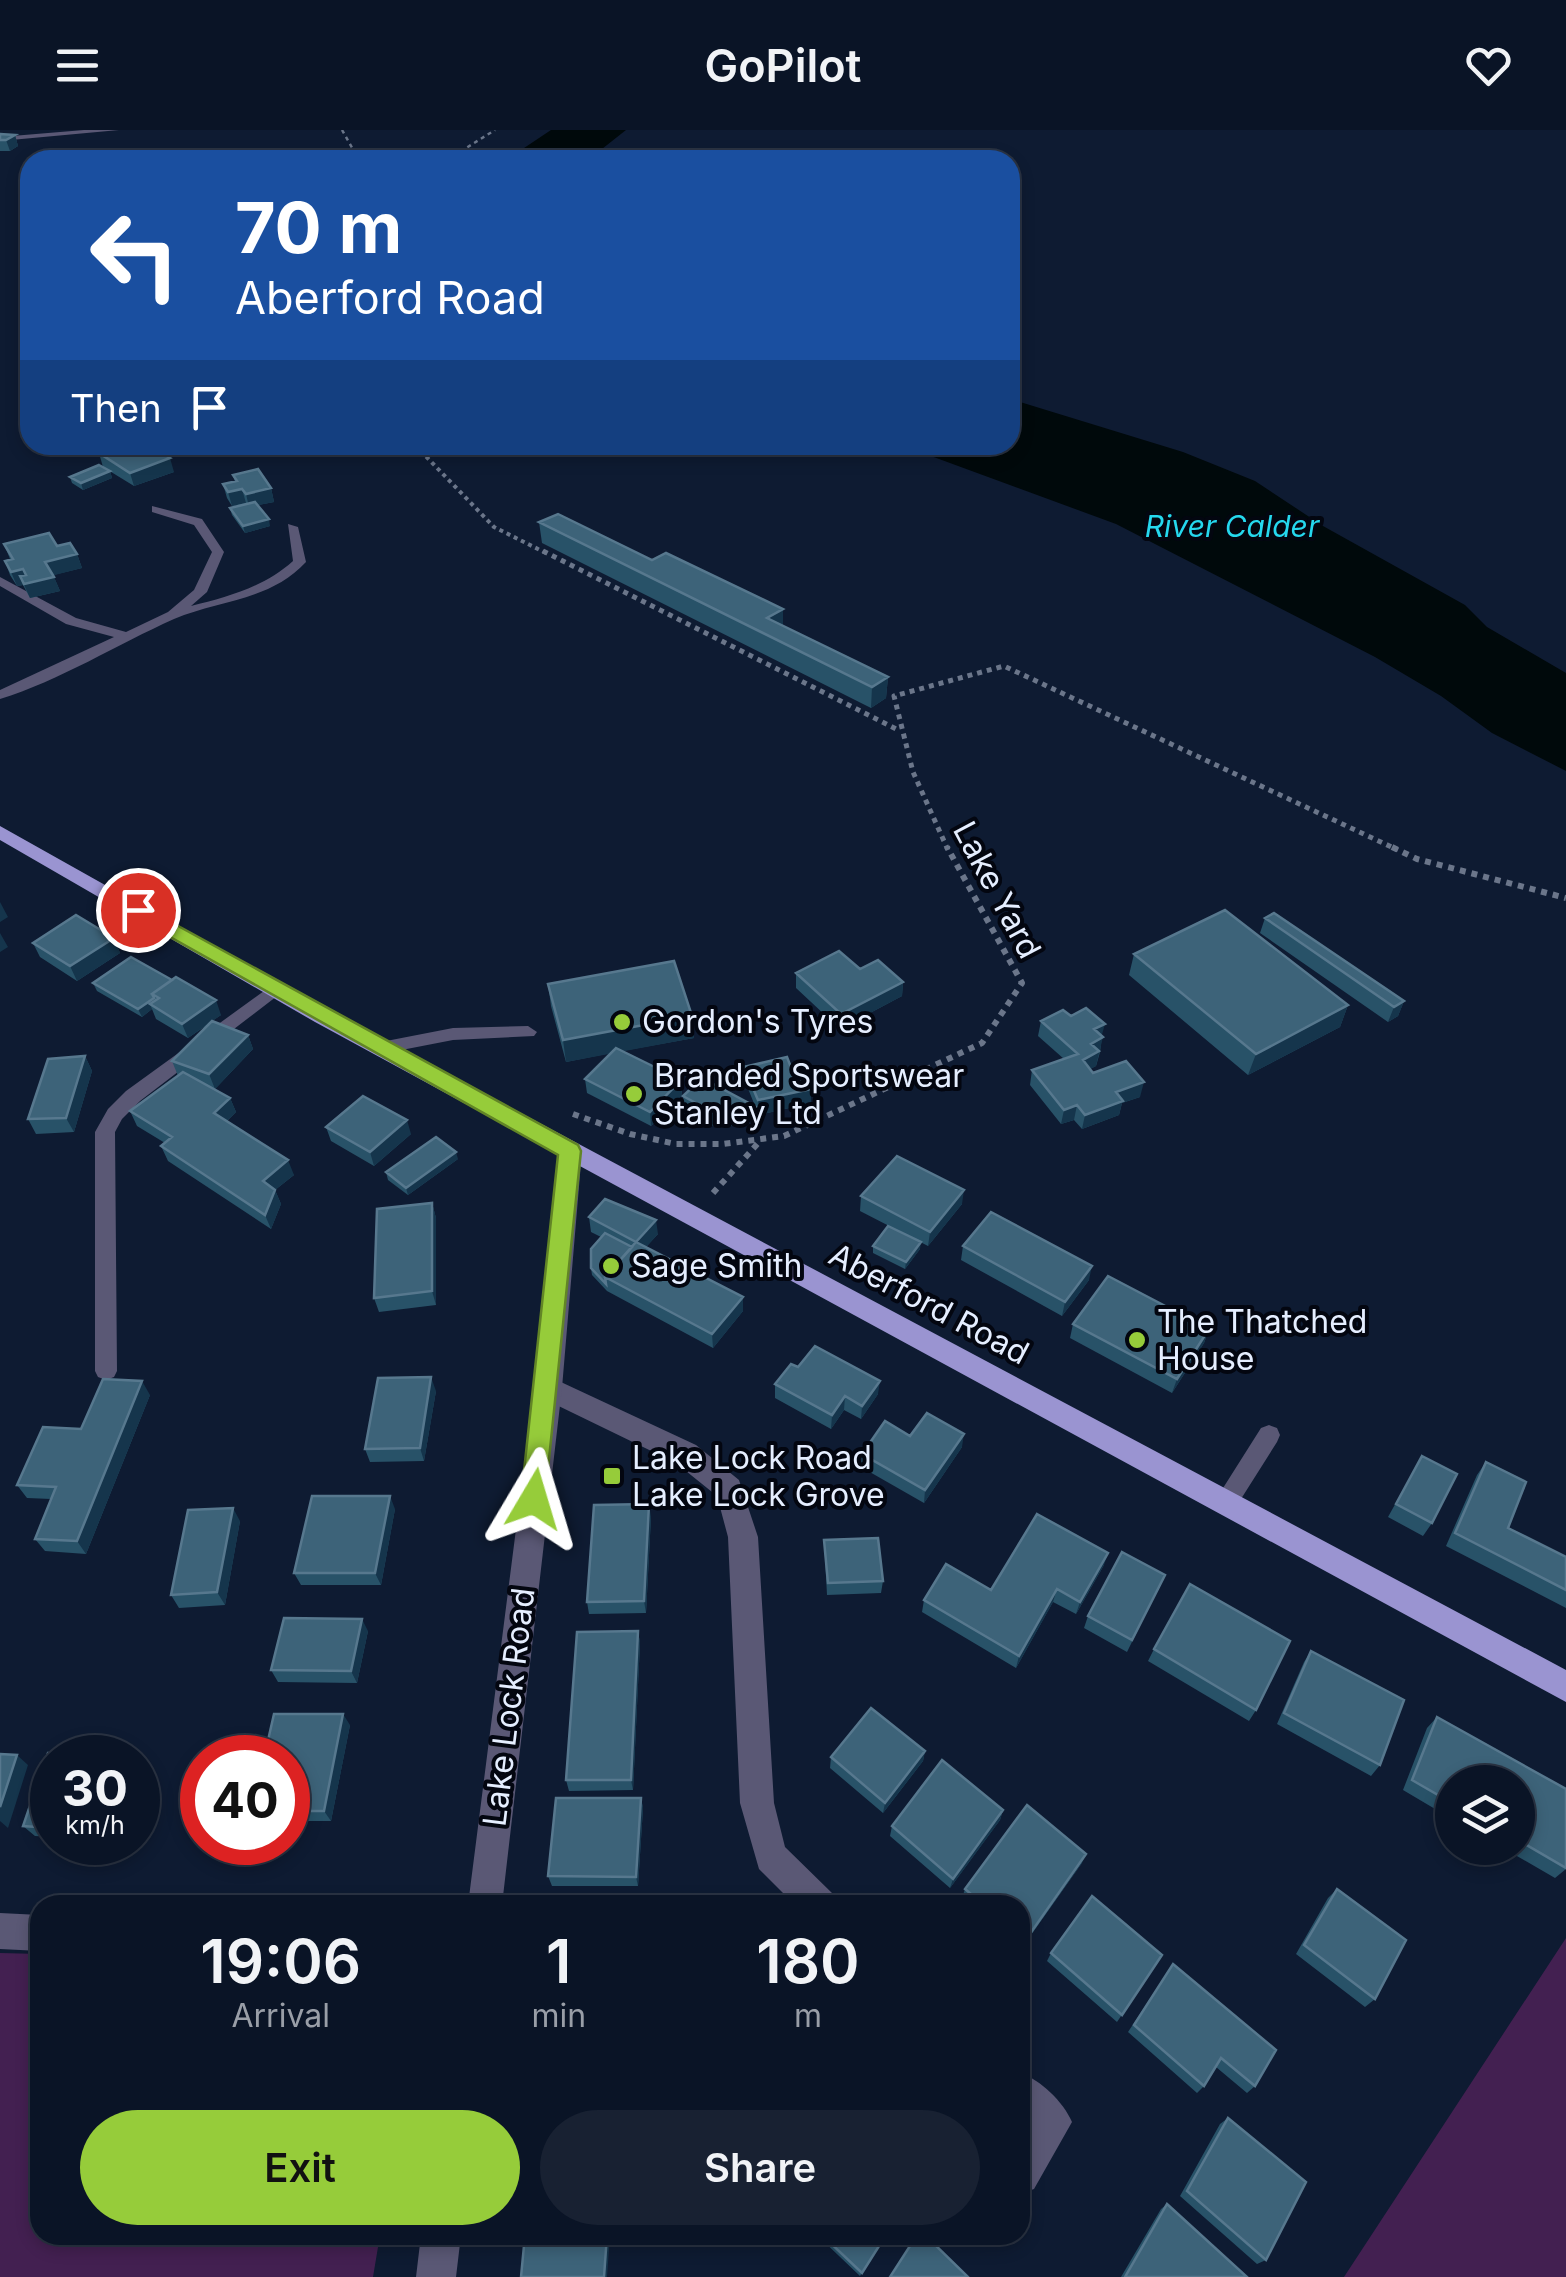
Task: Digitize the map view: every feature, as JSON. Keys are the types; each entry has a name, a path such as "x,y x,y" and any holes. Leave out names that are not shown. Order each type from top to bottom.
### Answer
{"main road":[{"name":"Aberford Road","path":"0,832 381,1048 1566,1687"}],"street":[{"name":"Lake Lock Road","path":"486,1895 548,1388 570,1151"},
{"path":"548,1388 686,1454 730,1489 743,1537 757,1803 771,1857 810,1895"},
{"path":"0,1931 30,1932"},
{"path":"1030,2100 1054,2122 1030,2159"},
{"path":"436,2277 440,2245"}],"lane":[{"path":"0,139 115,130"},
{"path":"156,510 198,522 218,552 200,592 174,615"},
{"path":"0,695 174,615 235,599 288,574 300,562 292,528"},
{"path":"0,580 71,621 130,637"},
{"path":"106,1371 105,1132 115,1114 133,1096 275,989"},
{"path":"381,1048 453,1034 528,1032"},
{"path":"1226,1503 1269,1436"}],"path":[{"path":"464,150 495,130"},
{"path":"424,455 494,527 899,731"},
{"path":"899,731 894,696 1004,666 1416,860 1566,898"},
{"name":"Lake Yard","path":"517,1122 553,1106 640,1140 685,1148 761,1140 784,1136 982,1042 1022,983 932,815 904,753 899,731"},
{"path":"722,1184 761,1140"}],"shaded area":[{"path":"1566,1938 1566,2277 1344,2277"},
{"path":"0,1953 30,1954 30,2245 378,2245 373,2277 0,2277"}],"water":[{"path":"551,130 626,130 601,150 521,150"},
{"name":"River Calder","path":"1020,402 1183,452 1255,481 1323,526 1465,605 1487,627 1566,673 1566,771 1492,733 1441,696 1375,657 1116,524 928,455 1020,455"}],"building":[{"path":"102,455 170,458 130,473"},
{"path":"99,465 110,471 81,483 70,477"},
{"path":"258,469 271,488 246,494 242,489 228,492 223,484 237,481 233,475"},
{"path":"255,502 269,519 243,526 230,508"},
{"path":"558,514 652,560 666,553 783,609 767,618 888,677 872,687 539,522"},
{"path":"49,533 57,546 70,543 77,554 45,562 54,577 24,584 20,576 26,575 23,569 11,572 5,561 13,559 4,544"},
{"path":"1225,910 1348,1005 1256,1054 1134,954"},
{"path":"1274,913 1404,1001 1394,1007 1265,918"},
{"path":"76,915 114,938 70,966 33,943"},
{"path":"839,951 860,969 878,960 903,982 841,1014 796,973"},
{"path":"131,957 172,980 138,1009 93,983"},
{"path":"674,961 692,1016 563,1040 548,984"},
{"path":"176,977 216,1000 182,1024 150,1004 159,998 152,994"},
{"path":"1086,1008 1105,1024 1094,1029 1103,1037 1091,1044 1099,1051 1083,1060 1093,1073 1126,1061 1144,1082 1116,1092 1123,1101 1085,1115 1077,1105 1064,1110 1032,1070 1078,1054 1041,1021 1063,1010 1071,1016"},
{"path":"212,1021 248,1035 209,1074 172,1061"},
{"path":"616,1048 681,1080 650,1112 585,1079"},
{"path":"85,1056 66,1118 28,1119 48,1059"},
{"path":"787,1057 792,1070 802,1068 811,1089 758,1100 744,1067"},
{"path":"183,1072 230,1098 214,1113 288,1160 263,1181 275,1190 265,1215 161,1146 172,1137 130,1111"},
{"path":"702,1078 756,1107 716,1114 683,1096"},
{"path":"363,1096 407,1120 370,1152 326,1127"},
{"path":"436,1137 456,1152 406,1188 386,1172"},
{"path":"897,1156 964,1190 930,1232 861,1196"},
{"path":"605,1199 656,1220 636,1242 589,1217"},
{"path":"432,1203 432,1291 374,1298 377,1209"},
{"path":"991,1212 1092,1266 1065,1302 963,1246"},
{"path":"888,1226 921,1242 906,1262 873,1246"},
{"name":"Sage Smith","path":"605,1233 632,1247 605,1277 606,1284 591,1268 591,1249"},
{"path":"636,1242 743,1297 712,1334 605,1277"},
{"name":"The Thatched House","path":"1108,1276 1209,1329 1177,1379 1073,1324"},
{"path":"815,1346 880,1381 862,1406 845,1396 832,1415 775,1384 791,1364 798,1367"},
{"path":"431,1377 420,1448 365,1449 378,1378"},
{"path":"103,1379 142,1381 77,1541 35,1539 56,1487 17,1485 43,1427 81,1429"},
{"path":"927,1413 964,1434 925,1490 862,1454 885,1421 910,1436"},
{"path":"1422,1456 1457,1474 1432,1523 1396,1504"},
{"path":"1486,1462 1526,1482 1508,1528 1566,1557 1566,1590 1455,1533"},
{"path":"312,1496 390,1496 375,1573 294,1573"},
{"path":"649,1504 644,1601 587,1602 594,1505"},
{"path":"233,1508 217,1592 171,1595 188,1510"},
{"path":"1037,1514 1108,1553 1080,1602 1057,1589 1019,1656 924,1600 946,1564 991,1590"},
{"path":"878,1538 883,1581 828,1583 824,1540"},
{"path":"1122,1552 1165,1575 1132,1640 1088,1616"},
{"path":"1190,1584 1290,1641 1256,1710 1154,1649"},
{"path":"284,1618 362,1619 351,1671 271,1670"},
{"path":"638,1631 631,1780 566,1780 577,1632"},
{"path":"1311,1651 1404,1700 1380,1765 1284,1713"},
{"path":"871,1708 925,1751 885,1803 831,1757"},
{"path":"274,1714 343,1714 324,1811 310,1811 310,1735 269,1735"},
{"path":"1437,1717 1523,1765 1435,1765 1435,1793 1412,1780"},
{"path":"0,1754 17,1755 0,1807"},
{"path":"942,1760 1003,1810 953,1879 892,1826"},
{"path":"1535,1772 1566,1789 1566,1868 1535,1850"},
{"path":"556,1798 641,1798 636,1877 548,1876"},
{"path":"1027,1805 1086,1854 1030,1934 1030,1895 972,1895 965,1889"},
{"path":"30,1806 30,1826 23,1826"},
{"path":"1337,1889 1406,1940 1375,1999 1304,1945"},
{"path":"1092,1896 1162,1955 1122,2015 1051,1953"},
{"path":"1173,1964 1276,2050 1255,2086 1221,2058 1204,2086 1134,2025"},
{"path":"1228,2118 1306,2182 1266,2260 1187,2191"},
{"path":"1167,2204 1247,2277 1125,2277"},
{"path":"524,2245 606,2245 604,2277 521,2277"},
{"path":"833,2245 880,2245 862,2273"},
{"path":"911,2245 935,2245 968,2277 890,2277"}],"place":[{"name":"Gordon's Tyres","path":"622,1022"},
{"name":"Branded Sportswear Stanley Ltd","path":"634,1094"},
{"name":"Sage Smith","path":"611,1266"},
{"name":"The Thatched House","path":"1137,1340"},
{"name":"Lake Lock Road Lake Lock Grove","path":"612,1476"}],"route":[{"path":"138,910 570,1151 534,1499"}]}
